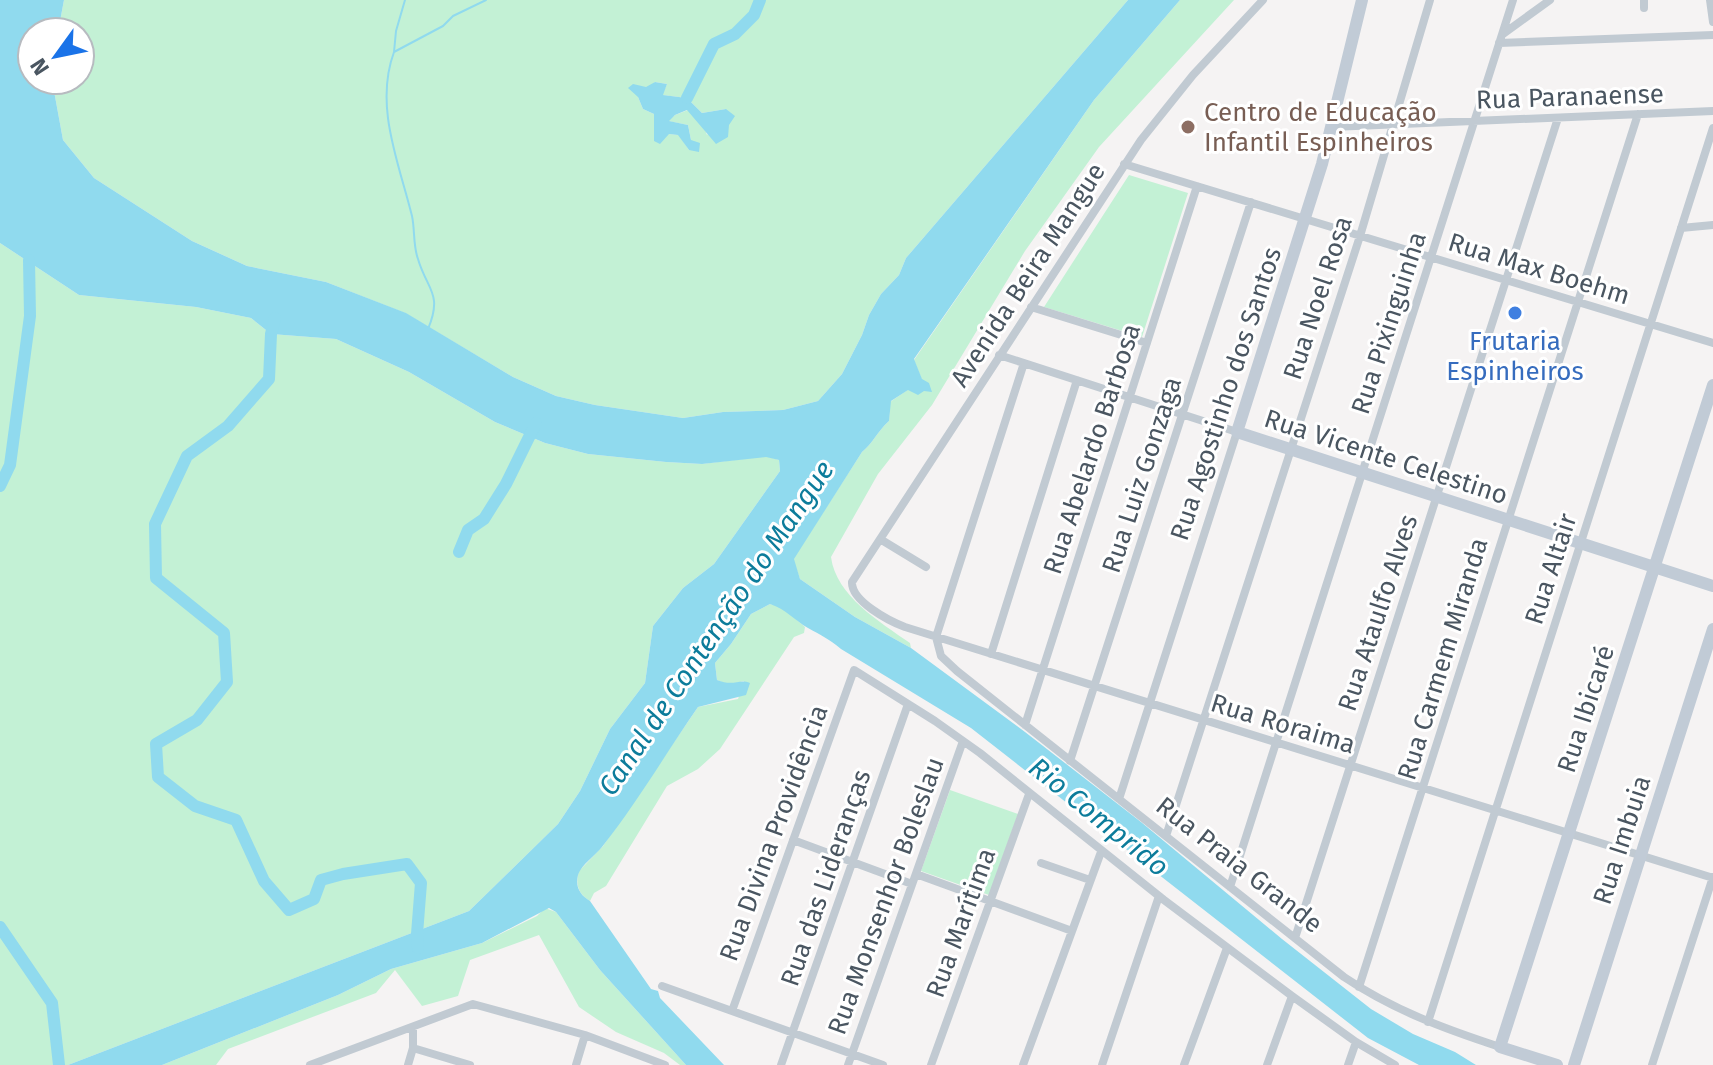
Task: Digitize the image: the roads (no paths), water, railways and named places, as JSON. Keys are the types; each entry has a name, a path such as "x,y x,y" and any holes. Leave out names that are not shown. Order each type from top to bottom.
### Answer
{"street":[{"name":"Avenida Beira Mangue","path":"852,590 852,582 1124,164 1172,99 1263,0"},
{"name":"Rua Agostinho dos Santos","path":"1119,799 1305,219 1332,127 1362,0"},
{"name":"Rua Noel Rosa","path":"1166,836 1360,236 1430,0"},
{"name":"Rua Pixinguinha","path":"1230,887 1513,0"},
{"path":"1500,39 1550,0"},
{"path":"1710,0 1713,22"},
{"path":"1500,39 1713,35"},
{"name":"Rua Paranaense","path":"1332,127 1713,111"},
{"name":"Rua Carmem Miranda","path":"1359,987 1638,114"},
{"name":"Rua Ataulfo Alves","path":"1295,938 1558,118"},
{"name":"Rua Altair","path":"1428,1022 1713,128"},
{"name":"Rua Max Boehm","path":"1124,164 1713,343"},
{"name":"Rua Abelardo Barbosa","path":"1025,725 1197,186"},
{"name":"Rua Luiz Gonzaga","path":"1070,761 1251,202"},
{"path":"1681,228 1713,225"},
{"path":"1031,307 1147,343"},
{"name":"Rua Vicente Celestino","path":"999,355 1713,586"},
{"path":"936,637 1024,363"},
{"path":"991,654 1077,380"},
{"name":"Rua Ibicaré","path":"1500,1047 1713,385"},
{"path":"880,539 926,567"},
{"name":"Rua Roraima","path":"852,590 890,620 936,637 1713,878"},
{"name":"Rua Imbuia","path":"1574,1065 1713,629"},
{"name":"Rua Praia Grande","path":"936,637 939,651 948,663 1359,987 1428,1022 1557,1065"},
{"name":"Rua Divina Providência","path":"732,1011 854,670 908,704"},
{"path":"908,704 963,741 1227,948 1356,1042 1395,1065"},
{"name":"Rua das Lideranças","path":"781,1065 908,704"},
{"name":"Rua Monsenhor Boleslau","path":"848,1065 963,741"},
{"name":"Rua Marítima","path":"931,1065 1029,794"},
{"path":"793,840 853,862 990,901 1072,931"},
{"path":"1023,1065 1101,852"},
{"path":"1041,863 1090,880"},
{"path":"1652,1065 1713,878"},
{"path":"1102,1065 1159,896"},
{"path":"1184,1065 1227,948"},
{"path":"662,986 883,1065"},
{"path":"1267,1065 1292,996"},
{"path":"310,1065 473,1004 585,1035 665,1065"},
{"path":"408,1065 413,1048 413,1027"},
{"path":"576,1065 585,1035"},
{"path":"1348,1065 1356,1042"},
{"path":"413,1048 470,1065"}],"water":[{"path":"0,0 64,0 61,16 16,16 16,96 55,96 63,140 94,178 192,241 247,266 326,282 406,313 513,377 556,396 683,418 723,412 783,410 818,401 842,374 869,315 881,294 899,275 906,258 1128,0 1180,0 1094,100 914,359 922,379 929,383 932,392 924,391 918,395 908,390 891,401 889,421 862,452 794,559 800,579 855,617 911,648 1025,732 1371,1009 1476,1065 1419,1065 1368,1038 971,728 770,604 751,614 715,663 717,680 750,683 746,695 698,707 627,813 582,868 577,879 581,893 590,901 651,989 658,991 660,998 724,1065 686,1065 600,970 556,912 549,908 482,943 391,969 338,995 162,1065 68,1065 469,911 558,824 580,791 610,729 645,683 653,626 683,588 714,564 780,471 779,460 766,457 702,464 666,462 588,454 545,443 495,422 409,372 336,339 271,334 251,318 196,307 79,295 0,243"},
{"path":"655,82 667,84 663,95 687,98 702,113 726,109 735,116 729,125 728,137 716,144 687,110 669,121 688,125 691,140 700,143 699,152 689,150 678,135 669,134 660,144 654,141 654,114 643,109 638,97 628,88 633,84 646,87"}],"waterway":[{"path":"405,0 394,52 486,0"},
{"path":"687,98 714,44 735,34 754,15 760,0"},
{"path":"394,52 388,72 387,114 412,216 416,254 434,299 428,329"},
{"path":"0,486 10,465 30,316 29,260"},
{"path":"275,318 271,334 269,379 228,426 187,456 155,524 156,578 224,633 227,682 197,720 156,744 158,777 195,806 236,820 264,881 289,910 314,899 321,880 407,864 421,883 418,948"},
{"path":"459,552 468,530 484,519 506,484 536,423"},
{"path":"0,927 52,1003 59,1065"}],"place":[{"name":"Centro de Educação Infantil Espinheiros","path":"1188,127"},
{"name":"Frutaria Espinheiros","path":"1515,313"}],"water label":[{"name":"Canal de Contenção do Mangue","path":"716,628"},
{"name":"Rio Comprido","path":"1099,817"}]}
